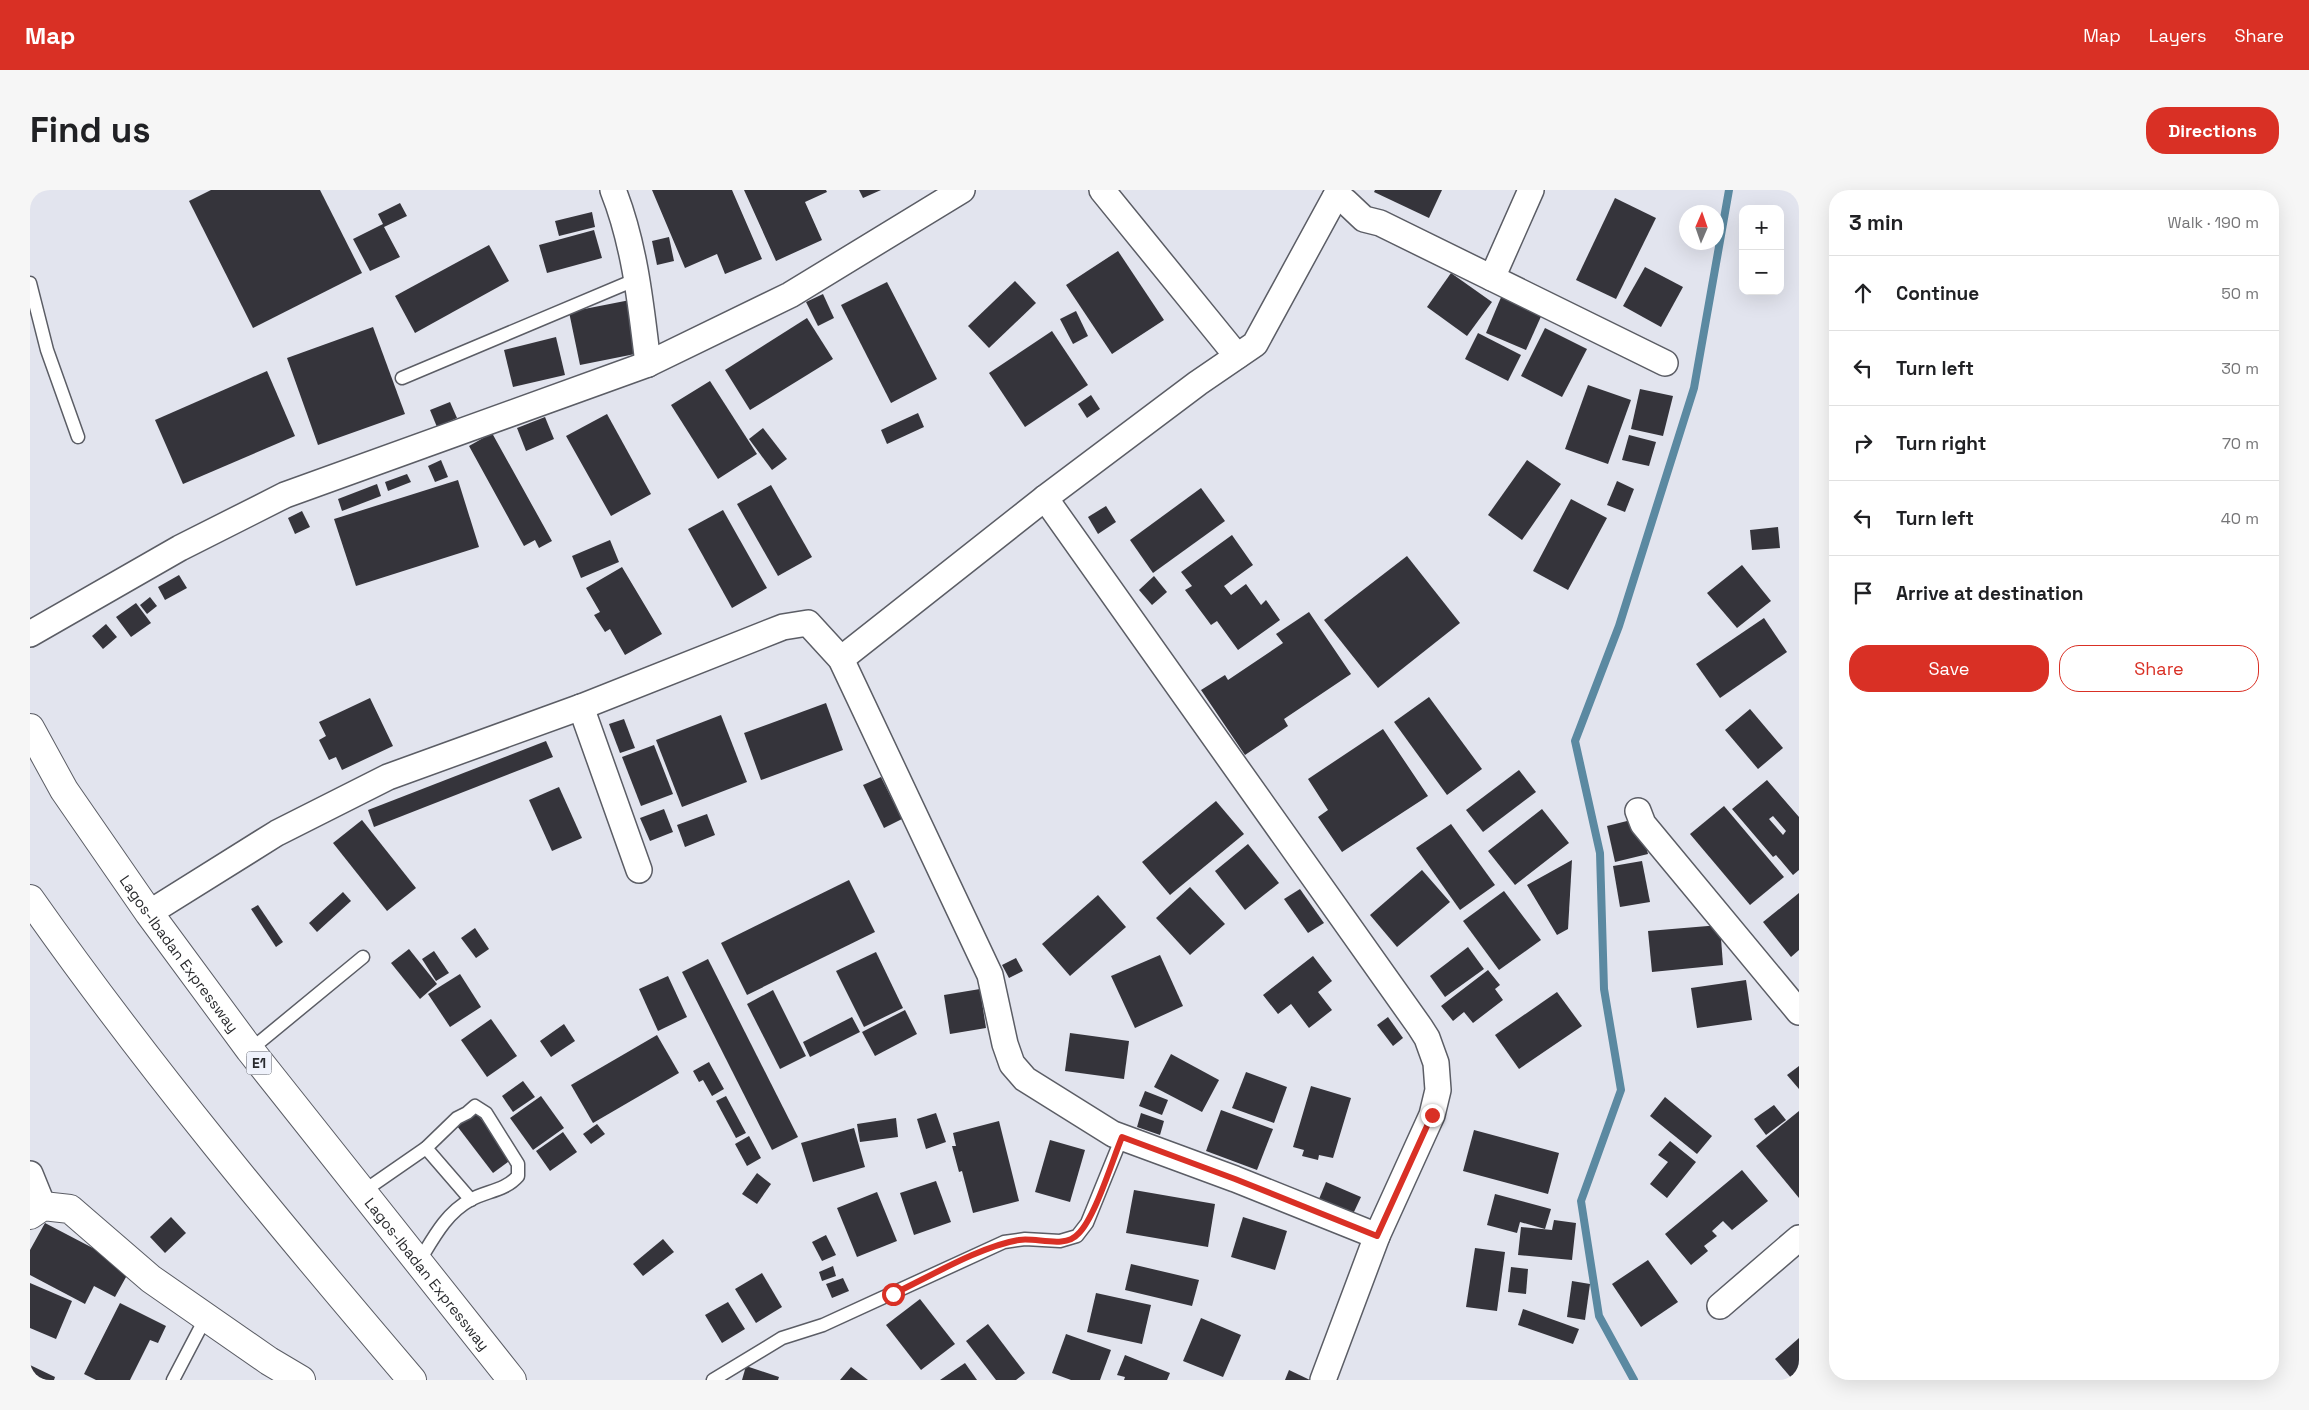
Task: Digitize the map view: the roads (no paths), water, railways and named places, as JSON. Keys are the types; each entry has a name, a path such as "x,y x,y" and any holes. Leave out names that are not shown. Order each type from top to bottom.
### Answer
{"main road":[{"name":"Lagos-Ibadan Expressway","path":"30,728 64,790 149,913 250,1050 361,1193 512,1380"},
{"path":"30,899 74,962 163,1079 269,1212 412,1380"},
{"path":"37,1211 70,1209 151,1280 301,1380"}],"street":[{"path":"613,190 619,206 636,279 648,364"},
{"path":"30,634 180,548 285,495 648,364 790,295 962,190"},
{"path":"1102,190 1237,356"},
{"path":"1492,278 1531,190"},
{"path":"841,659 1045,498 1255,344 1337,194 1364,218 1380,223 1665,363"},
{"path":"1045,498 1427,1038 1436,1063 1438,1090 1432,1115 1377,1236 1323,1380"},
{"path":"149,913 277,834 388,777 581,707 796,623 808,622 841,659 990,976 1012,1064 1025,1079 1122,1137 1235,1179 1377,1236"},
{"path":"581,707 639,870"},
{"path":"1638,811 1643,824 1799,1012"},
{"path":"30,1174 37,1211"},
{"path":"1720,1306 1799,1238"}],"lane":[{"path":"402,378 636,279"},
{"path":"30,283 47,350 78,437"},
{"path":"250,1050 363,957"},
{"path":"361,1193 426,1148 457,1118 475,1106 486,1113 518,1164 520,1171 513,1182 470,1200 454,1211 444,1222 418,1263"},
{"path":"713,1380 782,1338 823,1324 1004,1242 1025,1239 1060,1241 1077,1236 1088,1222 1122,1137"},
{"path":"426,1148 470,1200"},
{"path":"173,1380 206,1317"}],"waterway":[{"path":"1634,1380 1599,1316 1581,1201 1621,1090 1604,989 1600,853 1575,741 1619,626 1694,388 1729,190"}]}
